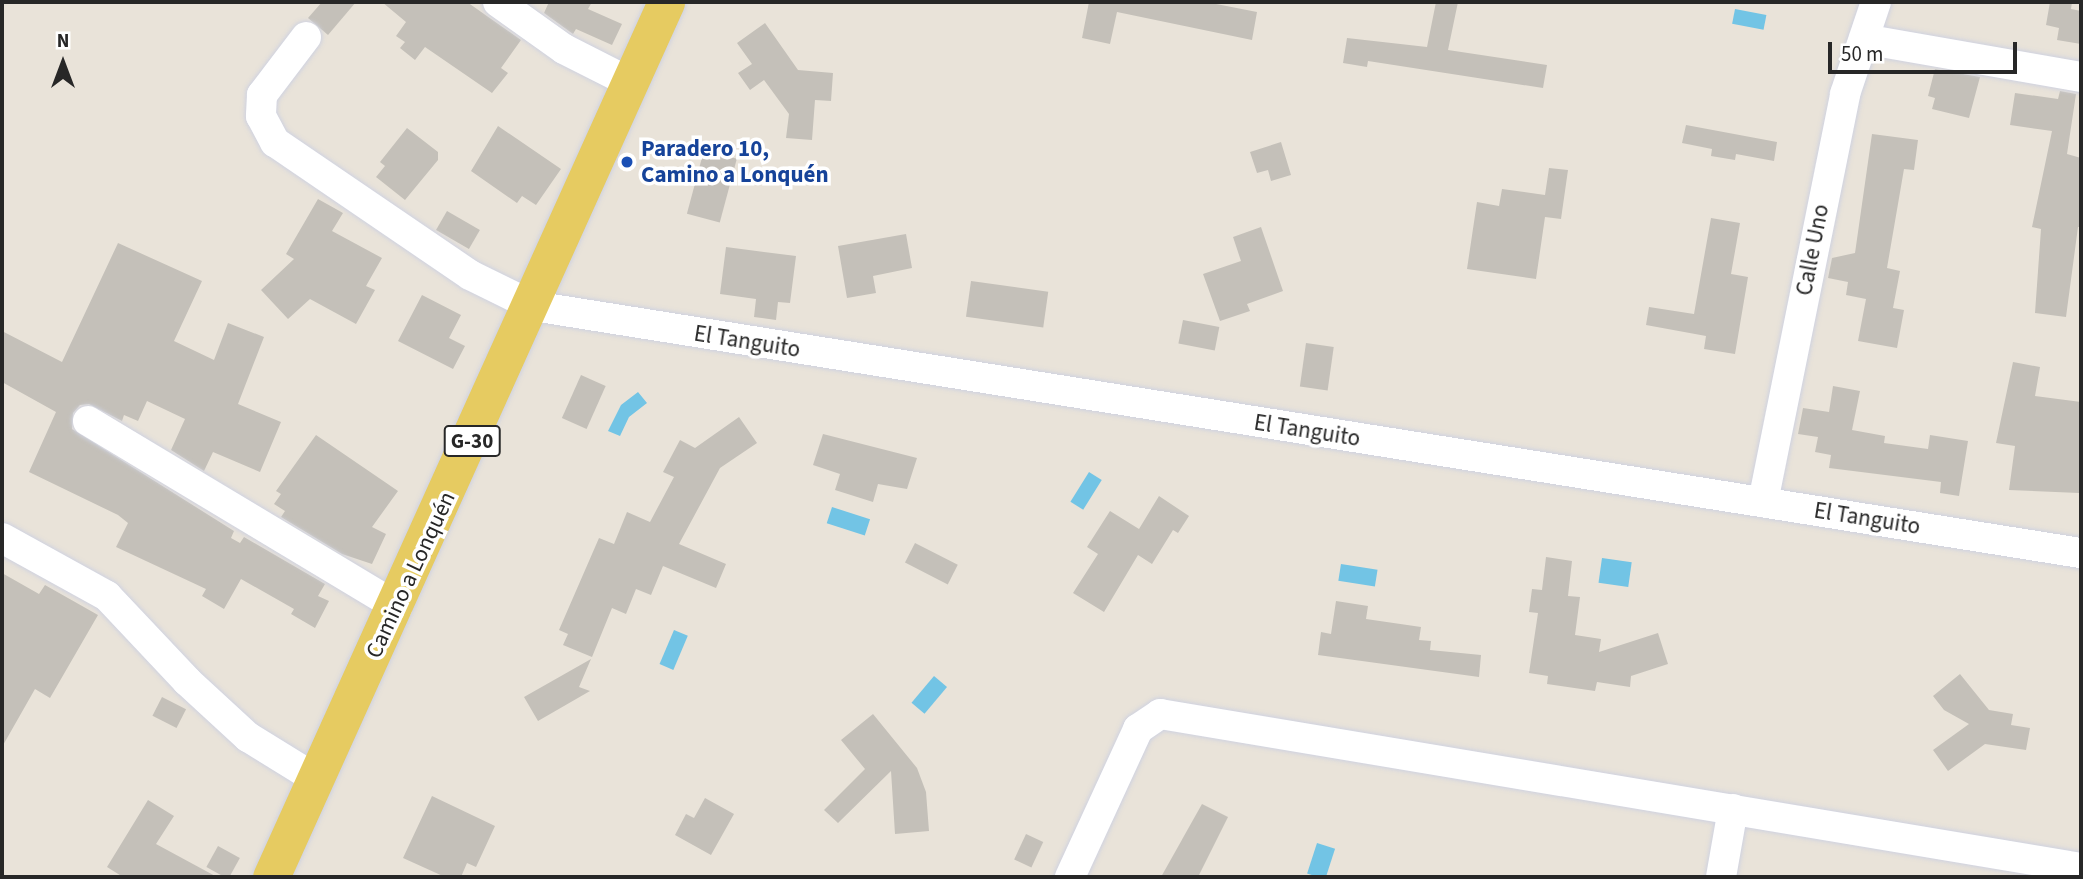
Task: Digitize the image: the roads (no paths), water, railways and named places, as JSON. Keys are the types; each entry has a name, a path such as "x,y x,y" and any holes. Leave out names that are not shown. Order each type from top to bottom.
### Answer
{"main road":[{"name":"Camino a Lonquén","path":"271,877 533,306 666,2"}],"street":[{"path":"498,2 564,49 631,83"},
{"name":"Calle Uno","path":"1763,502 1835,136 1876,2"},
{"name":"El Tanguito","path":"306,37 262,95 261,116 275,142 470,275 533,306 1021,387 2081,553"},
{"path":"1864,38 2081,77"},
{"path":"88,421 397,607"},
{"path":"2,538 107,596 187,681 248,737 316,779"},
{"path":"1070,877 1138,729 1160,714 2081,869"},
{"path":"1721,877 1733,809"}],"water":[{"path":"1735,9 1766,15 1764,30 1732,24"},
{"path":"638,392 647,403 629,417 620,436 608,431 621,405"},
{"path":"1089,472 1102,480 1083,510 1070,502"},
{"path":"832,507 870,519 865,536 827,523"},
{"path":"1602,558 1632,562 1628,587 1599,583"},
{"path":"1341,564 1378,570 1375,587 1338,581"},
{"path":"674,630 688,636 673,670 660,664"},
{"path":"934,676 947,687 925,714 912,703"},
{"path":"1317,843 1335,849 1326,877 1307,873"}],"place":[{"name":"Paradero 10, Camino a Lonquén","path":"627,162"}]}
